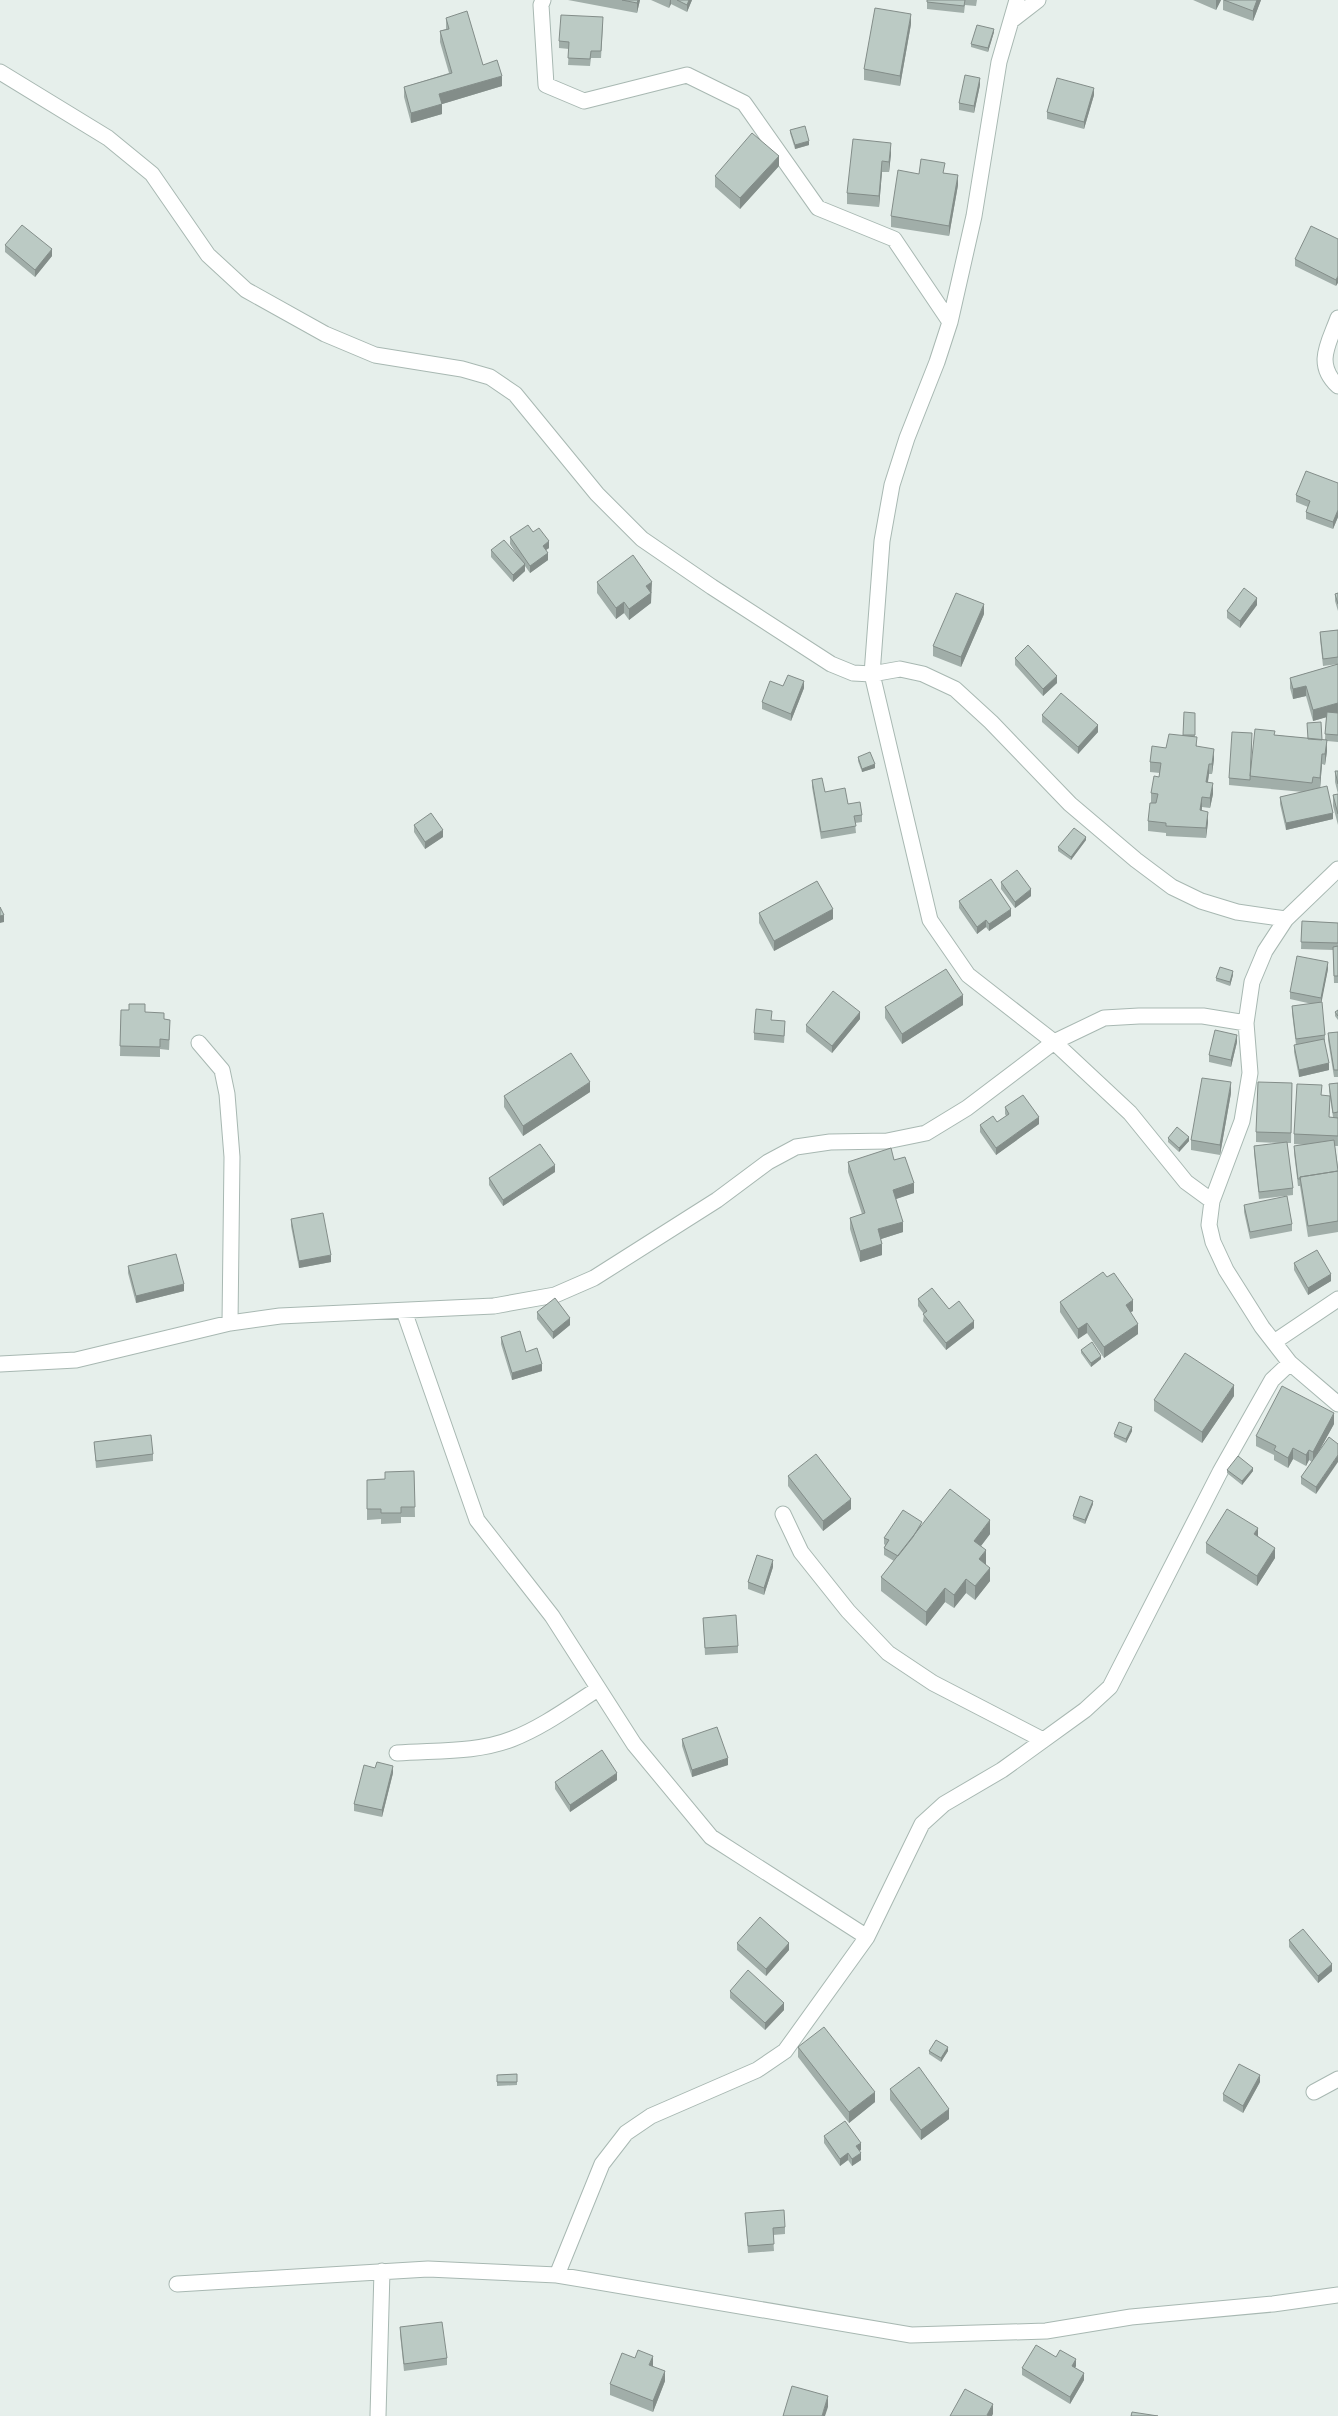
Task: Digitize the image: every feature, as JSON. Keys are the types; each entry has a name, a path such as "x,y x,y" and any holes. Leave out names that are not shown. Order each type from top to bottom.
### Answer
{"street":[{"path":"543,0 541,5 546,85 584,101 687,75 744,103 818,208 894,239 950,322"},
{"path":"1017,0 999,62 974,216 950,322 937,362 907,438 892,485 882,540 872,674 930,920 968,975 1054,1042 1130,1113 1186,1182 1212,1202"},
{"path":"1011,21 1038,0"},
{"path":"0,72 108,138 152,174 208,255 246,290 325,334 375,354 462,369 490,377 514,394 597,494 642,540 830,664 853,673 872,674 900,669 923,674 955,689 991,722 1070,804 1136,860 1172,887 1201,901 1237,912 1286,919"},
{"path":"1338,318 1324,356 1327,376 1338,386"},
{"path":"1338,869 1286,919 1265,951 1252,982 1246,1022 1250,1073 1242,1121 1212,1202 1208,1225 1226,1270 1274,1342 1290,1363 1338,1404"},
{"path":"0,1364 76,1360 230,1323 290,1315 494,1306 555,1295 594,1278 643,1248 718,1200 768,1162 796,1147 830,1142 887,1142 926,1133 966,1108 1054,1042 1104,1018 1203,1016 1246,1022"},
{"path":"199,1043 222,1070 227,1094 232,1157 230,1323"},
{"path":"1274,1342 1338,1300"},
{"path":"404,1311 477,1520 552,1616 634,1744 711,1837 867,1937"},
{"path":"557,2275 602,2164 626,2133 651,2116 757,2070 785,2050 867,1937 922,1824 944,1804 1002,1770 1085,1710 1110,1687 1220,1472 1272,1380 1290,1363"},
{"path":"783,1514 801,1552 848,1611 888,1653 933,1683 1043,1740"},
{"path":"397,1753 486,1746 512,1740 541,1725 598,1689"},
{"path":"1314,2092 1338,2079"},
{"path":"177,2284 428,2269 557,2275 911,2335 1046,2331 1131,2317 1273,2304 1338,2295"},
{"path":"378,2416 382,2271"}],"building":[{"path":"622,0 638,0 637,3"},
{"path":"677,0 689,0 687,5"},
{"path":"927,0 965,0 964,6 927,2"},
{"path":"1224,0 1257,0 1253,11"},
{"path":"875,8 911,14 900,76 864,69"},
{"path":"467,11 483,65 497,60 502,76 439,94 442,104 411,113 404,87 452,73 440,31 449,29 446,18"},
{"path":"561,15 603,17 601,51 591,51 590,59 568,58 569,42 559,41"},
{"path":"977,25 994,29 988,48 971,44"},
{"path":"965,75 980,78 974,106 959,103"},
{"path":"1057,78 1094,88 1084,122 1047,112"},
{"path":"805,126 809,141 795,145 790,130"},
{"path":"752,133 779,156 740,198 715,176"},
{"path":"853,139 891,143 889,162 882,161 879,196 847,193"},
{"path":"921,159 945,163 943,173 958,175 949,226 891,216 898,170 919,174"},
{"path":"22,225 52,249 35,270 5,245"},
{"path":"1311,226 1338,239 1338,276 1336,280 1295,259"},
{"path":"1306,471 1338,483 1338,510 1333,522 1306,512 1310,501 1296,495"},
{"path":"528,525 533,532 539,528 549,541 543,546 548,553 530,566 510,537"},
{"path":"504,540 525,564 513,575 491,550"},
{"path":"633,555 652,582 646,586 651,593 629,609 624,602 616,608 597,582"},
{"path":"1244,588 1257,598 1240,621 1227,611"},
{"path":"956,593 984,604 961,657 933,646"},
{"path":"1338,593 1338,604 1335,594"},
{"path":"1338,630 1338,657 1323,659 1320,632"},
{"path":"1028,645 1057,676 1043,689 1015,658"},
{"path":"1338,664 1338,703 1313,710 1306,686 1293,689 1290,678"},
{"path":"788,675 804,681 791,714 762,702 770,681 783,686"},
{"path":"1061,693 1098,725 1078,747 1042,715"},
{"path":"1184,712 1195,713 1195,735 1183,735"},
{"path":"1327,712 1338,713 1338,735 1325,734"},
{"path":"1321,722 1322,740 1308,739 1307,723"},
{"path":"1255,729 1275,731 1274,735 1327,740 1325,754 1322,754 1320,778 1313,777 1312,783 1250,776"},
{"path":"1232,732 1252,733 1250,780 1229,778"},
{"path":"1169,734 1197,737 1196,746 1214,749 1212,764 1209,764 1206,782 1213,783 1210,798 1202,797 1200,810 1208,812 1206,828 1166,826 1166,823 1148,821 1150,803 1156,803 1158,794 1151,793 1154,776 1159,777 1161,763 1150,762 1152,746 1166,748"},
{"path":"870,752 875,764 862,769 858,757"},
{"path":"1335,771 1338,771 1338,784"},
{"path":"822,778 825,792 845,788 848,804 860,802 862,815 854,816 856,826 821,832 812,780"},
{"path":"1327,786 1333,813 1286,823 1280,797"},
{"path":"1338,794 1338,814 1333,795"},
{"path":"431,813 443,830 425,842 414,825"},
{"path":"1074,828 1086,837 1071,857 1058,847"},
{"path":"1017,870 1031,889 1015,902 1001,882"},
{"path":"991,879 1011,909 989,924 986,920 977,927 959,901"},
{"path":"817,881 833,909 774,941 759,913"},
{"path":"0,907 4,915 0,916"},
{"path":"1302,921 1338,923 1338,943 1301,942"},
{"path":"1338,946 1338,976 1334,976 1333,947"},
{"path":"1297,956 1328,962 1321,998 1290,992"},
{"path":"1220,967 1233,971 1230,982 1216,978"},
{"path":"946,969 963,995 902,1034 885,1007"},
{"path":"833,991 860,1012 832,1046 806,1025"},
{"path":"1322,1002 1325,1035 1296,1039 1292,1006"},
{"path":"129,1004 145,1004 145,1012 164,1013 164,1019 170,1020 169,1040 160,1039 160,1047 120,1046 121,1010 129,1010"},
{"path":"756,1009 772,1011 771,1020 785,1021 784,1036 754,1033"},
{"path":"1215,1030 1237,1035 1231,1060 1209,1055"},
{"path":"1338,1032 1338,1070 1334,1070 1328,1033"},
{"path":"1324,1039 1329,1063 1299,1070 1294,1045"},
{"path":"571,1053 590,1082 523,1126 504,1096"},
{"path":"1202,1078 1231,1082 1220,1145 1191,1140"},
{"path":"1258,1082 1292,1083 1291,1133 1256,1132"},
{"path":"1338,1083 1338,1112 1333,1113 1329,1084"},
{"path":"1297,1084 1322,1085 1321,1095 1330,1096 1329,1117 1338,1118 1338,1136 1294,1134"},
{"path":"1023,1095 1039,1117 996,1148 980,1125 993,1116 997,1122 1009,1114 1005,1107"},
{"path":"1177,1127 1189,1137 1179,1148 1168,1138"},
{"path":"1334,1140 1338,1171 1300,1177 1298,1179 1294,1146"},
{"path":"1287,1142 1293,1188 1259,1192 1254,1146"},
{"path":"540,1144 555,1165 503,1200 489,1178"},
{"path":"891,1148 894,1160 905,1157 914,1183 893,1190 903,1222 878,1229 882,1244 860,1251 850,1218 865,1213 848,1162"},
{"path":"1338,1171 1338,1221 1308,1226 1300,1177"},
{"path":"1287,1196 1292,1224 1250,1232 1244,1205"},
{"path":"323,1213 331,1255 299,1261 291,1219"},
{"path":"1317,1250 1331,1274 1308,1288 1294,1263"},
{"path":"176,1254 184,1284 136,1296 128,1266"},
{"path":"1103,1272 1107,1277 1114,1273 1133,1300 1126,1305 1138,1324 1104,1347 1087,1323 1078,1329 1060,1302"},
{"path":"932,1288 949,1309 959,1301 974,1321 946,1343 923,1314 927,1311 918,1299"},
{"path":"555,1298 570,1318 553,1332 537,1312"},
{"path":"520,1331 526,1352 537,1348 542,1364 512,1373 501,1337"},
{"path":"1092,1342 1101,1356 1091,1363 1081,1350"},
{"path":"1185,1353 1234,1385 1202,1432 1154,1400"},
{"path":"1282,1386 1334,1413 1313,1452 1309,1450 1306,1455 1293,1448 1288,1458 1274,1450 1276,1446 1256,1436"},
{"path":"1119,1422 1132,1427 1126,1439 1114,1434"},
{"path":"151,1435 153,1454 96,1461 94,1442"},
{"path":"1329,1437 1338,1444 1338,1455 1316,1487 1301,1477"},
{"path":"816,1454 851,1499 823,1521 788,1476"},
{"path":"1238,1456 1253,1468 1242,1481 1227,1470"},
{"path":"414,1471 415,1507 401,1507 401,1513 381,1513 381,1509 367,1509 367,1480 385,1479 385,1472"},
{"path":"950,1489 990,1520 974,1541 986,1550 979,1559 990,1568 975,1586 966,1579 954,1595 945,1588 926,1612 881,1577"},
{"path":"1080,1496 1093,1501 1085,1520 1073,1516"},
{"path":"1227,1509 1258,1528 1254,1534 1275,1548 1257,1576 1206,1543"},
{"path":"903,1510 922,1522 898,1556 884,1548 889,1540 884,1538"},
{"path":"757,1555 773,1560 764,1588 748,1582"},
{"path":"736,1615 738,1646 705,1648 703,1618"},
{"path":"717,1727 728,1758 692,1770 682,1739"},
{"path":"602,1750 617,1773 570,1805 555,1782"},
{"path":"377,1762 393,1766 382,1810 354,1804 364,1765 375,1768"},
{"path":"760,1917 789,1943 766,1969 737,1943"},
{"path":"1303,1929 1332,1964 1318,1976 1289,1940"},
{"path":"748,1970 784,2003 765,2023 730,1991"},
{"path":"824,2027 875,2092 849,2112 798,2047"},
{"path":"936,2040 948,2047 941,2058 929,2051"},
{"path":"1239,2064 1260,2075 1243,2106 1223,2094"},
{"path":"919,2067 949,2109 921,2130 890,2089"},
{"path":"517,2074 517,2082 497,2082 497,2075"},
{"path":"845,2121 861,2143 856,2146 861,2153 852,2159 848,2153 840,2159 824,2136"},
{"path":"784,2210 785,2227 773,2228 774,2244 748,2246 745,2213"},
{"path":"442,2322 447,2358 404,2364 400,2327"},
{"path":"1036,2345 1056,2357 1060,2350 1076,2359 1072,2366 1084,2373 1070,2397 1022,2368"},
{"path":"638,2350 653,2356 649,2365 665,2371 653,2401 610,2384 622,2353 635,2358"},
{"path":"792,2386 828,2396 822,2416 783,2416"},
{"path":"965,2389 993,2404 987,2415 989,2416 950,2416"},
{"path":"1132,2412 1158,2416 1131,2416"}]}
